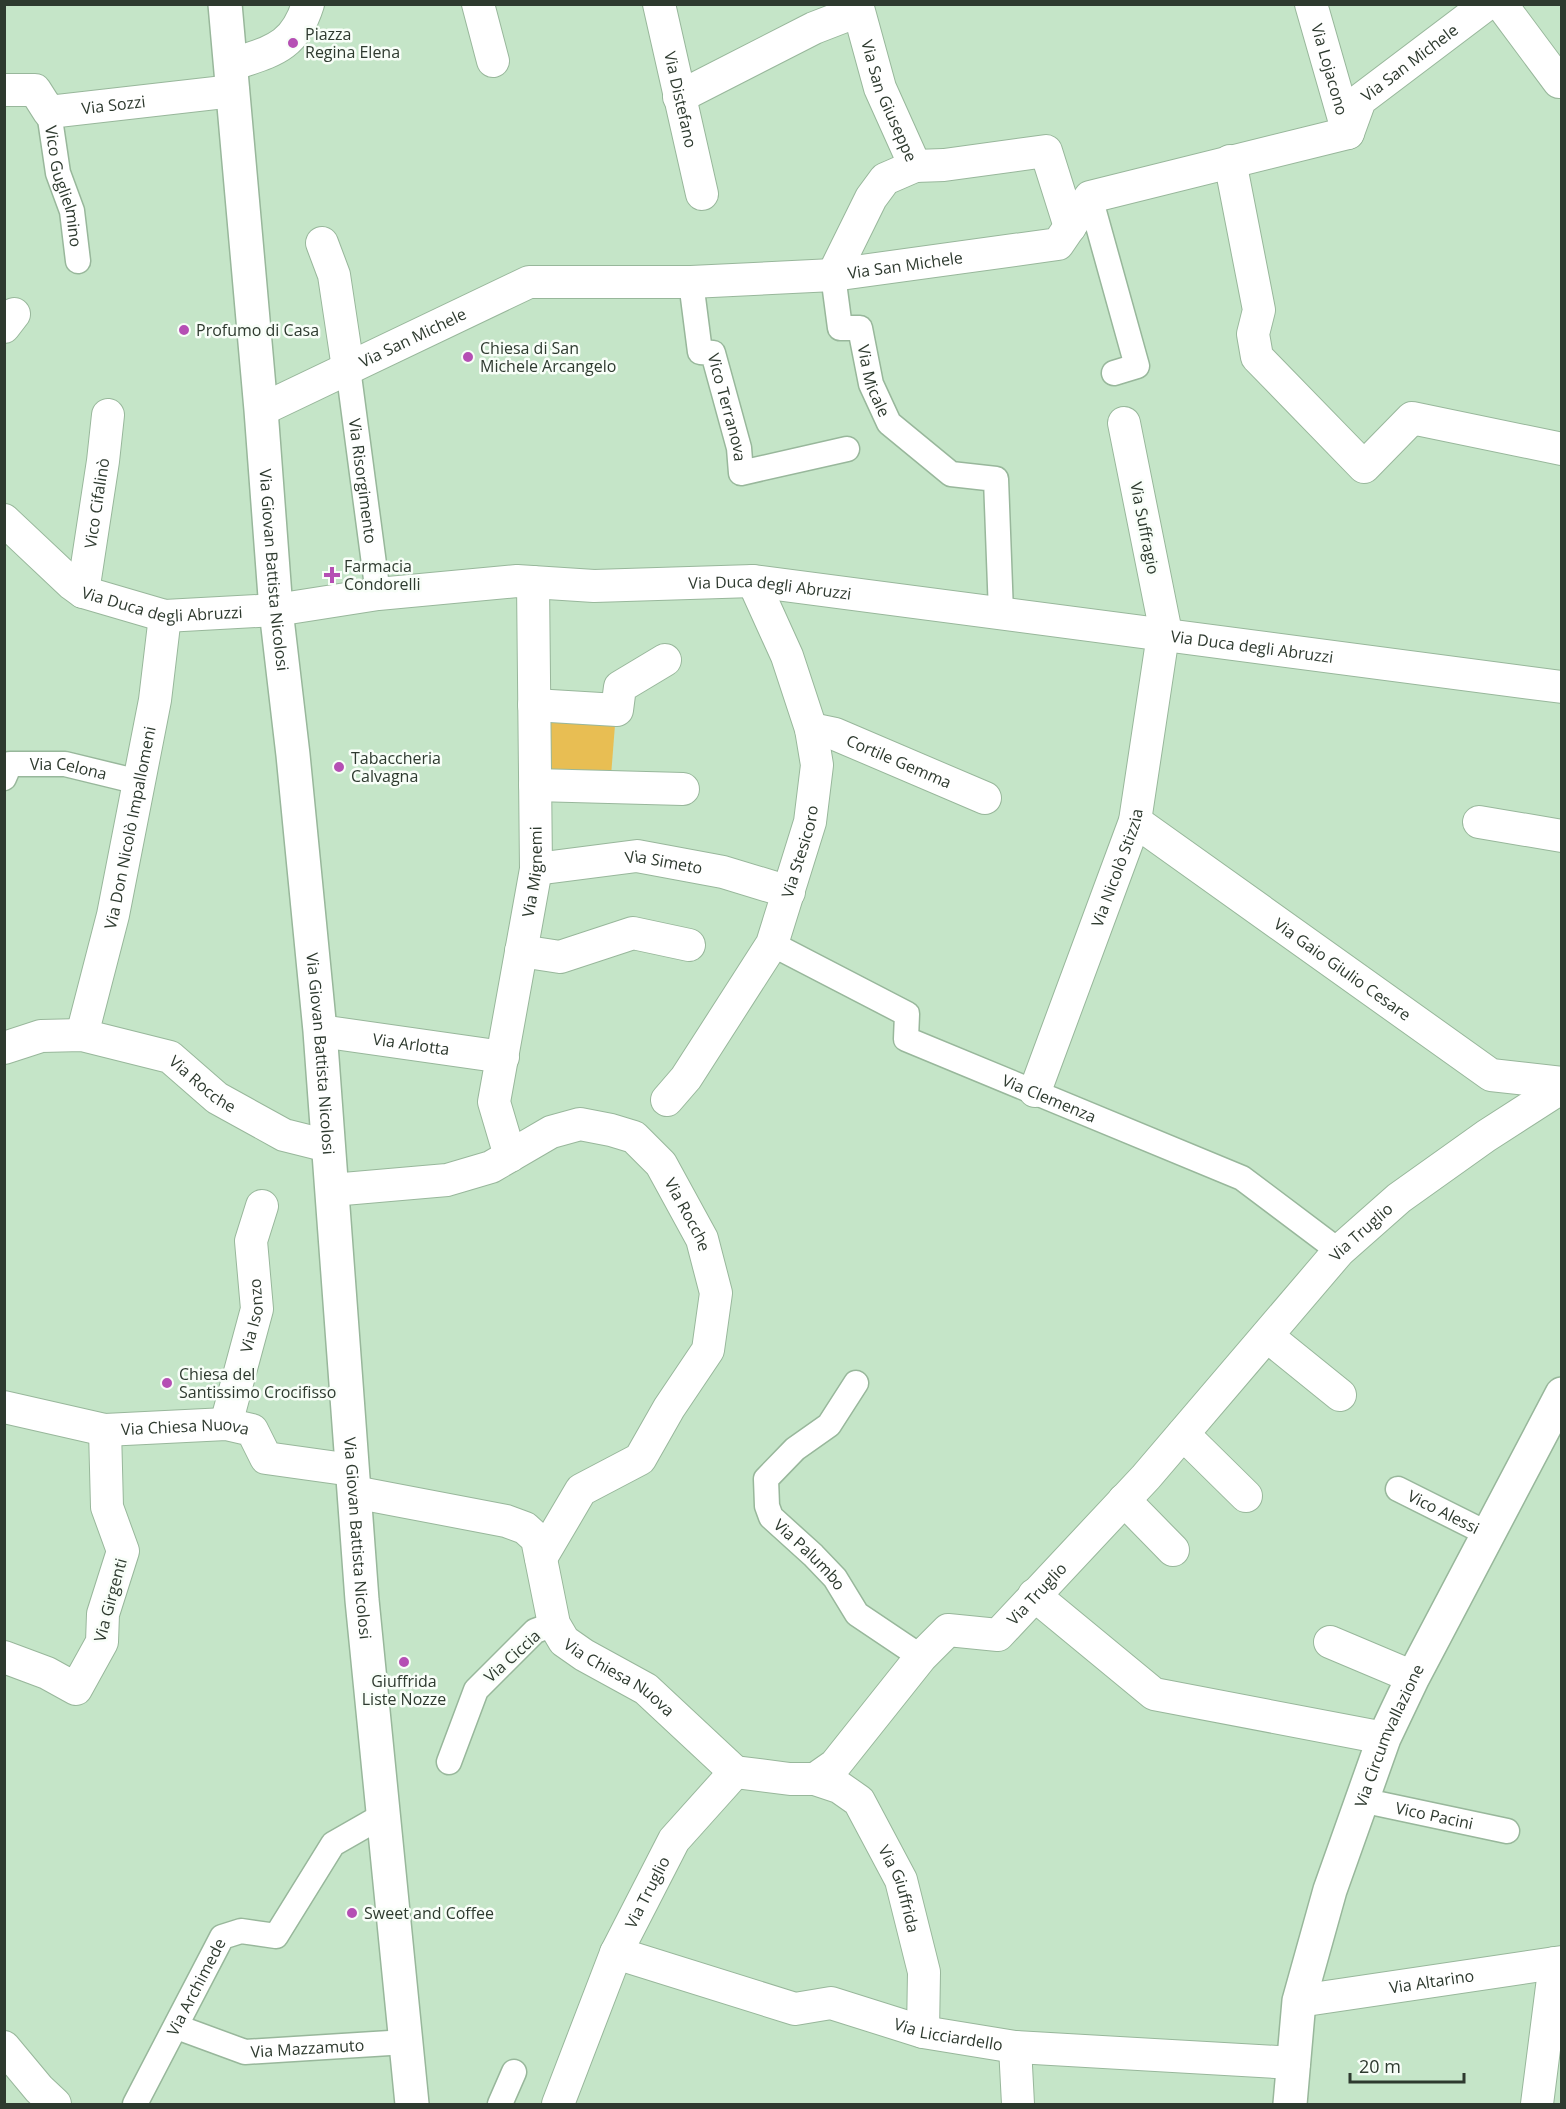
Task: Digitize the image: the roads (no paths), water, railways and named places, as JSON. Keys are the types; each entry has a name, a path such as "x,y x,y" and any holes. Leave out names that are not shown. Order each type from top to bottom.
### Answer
{"street":[{"name":"Via Giovan Battista Nicolosi","path":"225,4 261,410 276,610 293,755 320,1031 353,1481 382,1816 412,2104"},
{"name":"Via Sozzi","path":"49,112 232,78 291,38 302,22 308,4"},
{"path":"478,4 493,61"},
{"name":"Via Distefano","path":"659,4 702,194"},
{"name":"Via Lojacono","path":"1311,4 1348,133"},
{"name":"Via San Michele","path":"1348,133 1360,100 1487,4"},
{"path":"1501,4 1559,82 1562,82"},
{"path":"679,97 858,8"},
{"name":"Via San Giuseppe","path":"858,8 880,88 915,166 944,165 1046,151 1070,227"},
{"path":"4,90 34,90 49,112"},
{"name":"Vico Guglielmino","path":"49,112 58,173 72,211 78,261"},
{"path":"1114,373 1137,366 1090,197 1348,133"},
{"path":"1230,161 1259,310 1253,334 1257,357 1364,467 1412,418 1562,449"},
{"path":"833,275 872,198 885,179 915,166"},
{"name":"Via San Michele","path":"261,410 529,282 691,282 833,275 1058,244 1090,197"},
{"path":"321,243 334,275 348,368"},
{"name":"Via Micale","path":"833,275 840,328 860,328 871,384 889,423 951,474 996,478 1001,613"},
{"name":"Vico Terranova","path":"691,282 700,352 713,353 739,448 741,473 848,449"},
{"name":"Via Risorgimento","path":"348,368 378,594"},
{"name":"Vico Cifalinò","path":"83,592 108,415"},
{"name":"Via Suffragio","path":"1124,423 1164,623 1163,635"},
{"name":"Via Duca degli Abruzzi","path":"4,520 83,592 165,616 276,610 378,594 517,581 594,586 753,581 1562,687"},
{"name":"Via Stesicoro","path":"667,1100 686,1078 772,944 810,822 817,765 811,729 787,656 753,581"},
{"name":"Via Mignemi","path":"510,1156 494,1102 536,869 533,582"},
{"name":"Via Don Nicolò Impallomeni","path":"82,1035 113,915 155,700 165,616"},
{"name":"Via Nicolò Stizzia","path":"1035,1091 1136,822 1163,635"},
{"path":"534,705 616,710 620,687 665,660"},
{"name":"Cortile Gemma","path":"811,729 835,734 985,798"},
{"name":"Via Celona","path":"4,778 10,764 65,764 139,782"},
{"path":"535,785 683,789"},
{"name":"Via Gaio Giulio Cesare","path":"1136,822 1491,1075 1562,1085"},
{"path":"1479,822 1562,836"},
{"name":"Via Simeto","path":"536,869 637,856 723,872 789,892"},
{"path":"521,951 560,957 633,933 689,945"},
{"name":"Via Clemenza","path":"772,944 907,1014 906,1039 1242,1178 1339,1251"},
{"name":"Via Arlotta","path":"320,1031 503,1057"},
{"name":"Via Rocche","path":"4,1048 41,1036 82,1035 170,1057 217,1098 284,1136 328,1146"},
{"name":"Via Truglio","path":"815,1779 835,1765 921,1657 948,1630 998,1635 1183,1434 1339,1251 1399,1198 1562,1085"},
{"name":"Via Rocche","path":"332,1190 447,1180 491,1167 551,1132 580,1124 634,1137 661,1164 702,1239 716,1293 708,1350 669,1408 640,1459 581,1490 541,1558"},
{"name":"Via Isonzo","path":"226,1424 257,1309 251,1241 262,1206"},
{"path":"1267,1336 1340,1395"},
{"name":"Via Palumbo","path":"856,1383 829,1425 795,1449 766,1479 767,1506 771,1517 835,1578 857,1614 921,1657"},
{"name":"Via Circumvallazione","path":"1290,2104 1299,2001 1330,1890 1384,1738 1413,1677 1562,1394"},
{"name":"Via Chiesa Nuova","path":"6,1415 105,1430 226,1424 252,1430 266,1458 506,1521 525,1528 537,1539 554,1624 564,1641 584,1655 646,1689 735,1772"},
{"name":"Via Girgenti","path":"4,1658 46,1673 76,1689 102,1642 103,1614 123,1551 107,1507 105,1430"},
{"path":"1183,1434 1246,1496"},
{"name":"Vico Alessi","path":"1398,1489 1488,1534"},
{"path":"1124,1500 1173,1550"},
{"path":"1034,1595 1155,1694 1384,1738"},
{"name":"Via Ciccia","path":"449,1762 476,1690 535,1631 554,1624"},
{"path":"1330,1642 1413,1677"},
{"path":"735,1772 780,1778 815,1779"},
{"name":"Via Truglio","path":"558,2104 616,1953 674,1840 735,1772"},
{"name":"Via Giuffrida","path":"815,1779 839,1787 859,1801 901,1880 924,1972 923,2032"},
{"name":"Vico Pacini","path":"1361,1800 1507,1831"},
{"name":"Via Archimede","path":"135,2104 177,2027 222,1936 241,1931 276,1936 333,1844 382,1816"},
{"name":"Via Licciardello","path":"616,1953 795,2009 831,2003 923,2032 1015,2047 1294,2063"},
{"path":"1538,2104 1558,1962"},
{"name":"Via Altarino","path":"1299,2001 1558,1962"},
{"name":"Via Mazzamuto","path":"177,2027 245,2052 406,2042"},
{"path":"4,2047 39,2089 55,2104"},
{"path":"1015,2047 1018,2104"},
{"path":"500,2104 514,2072"}],"place":[{"name":"Piazza Regina Elena","path":"293,43"},
{"name":"Profumo di Casa","path":"184,330"},
{"name":"Chiesa di San Michele Arcangelo","path":"468,357"},
{"name":"Farmacia Condorelli","path":"332,575"},
{"name":"Tabaccheria Calvagna","path":"339,767"},
{"name":"Chiesa del Santissimo Crocifisso","path":"167,1383"},
{"name":"Giuffrida Liste Nozze","path":"404,1662"},
{"name":"Sweet and Coffee","path":"352,1913"}]}
